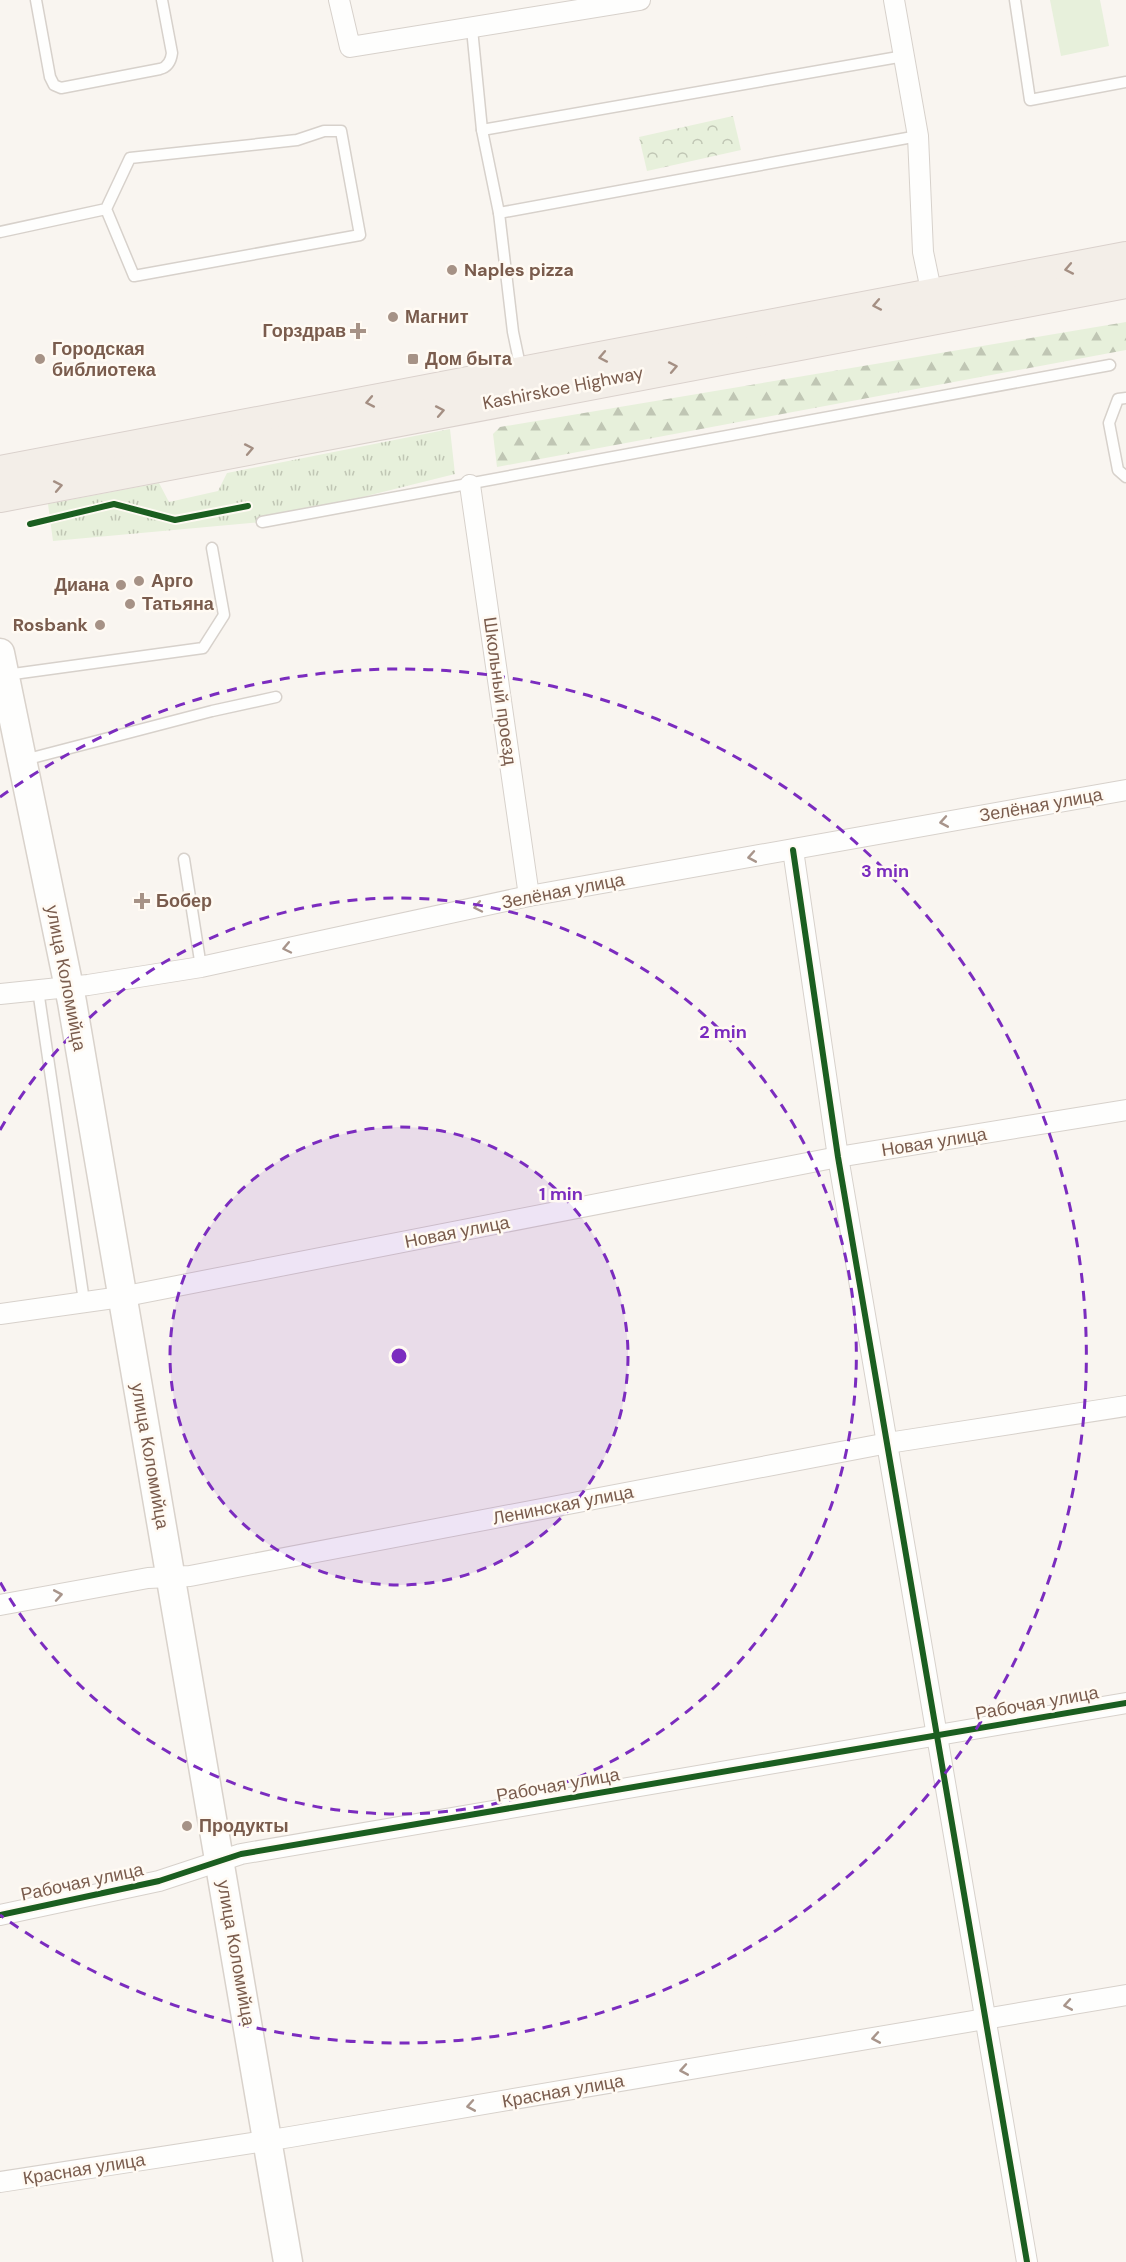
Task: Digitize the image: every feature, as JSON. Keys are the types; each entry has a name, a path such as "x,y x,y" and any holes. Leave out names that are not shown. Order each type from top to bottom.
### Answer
{"main road":[{"name":"Kashirskoe Highway","path":"0,472 1126,258"},
{"name":"Kashirskoe Highway","path":"0,496 1126,282"},
{"name":"улица Коломийца","path":"3,677 69,988 288,2262"}],"street":[{"path":"339,0 350,47 640,0"},
{"path":"894,0 918,136 923,252 932,295"},
{"name":"Школьный проезд","path":"470,485 529,896"},
{"name":"Зелёная улица","path":"0,994 69,988 201,967 529,896 1126,790"},
{"path":"793,850 838,1157 1027,2262"},
{"name":"Новая улица","path":"0,1314 121,1297 838,1157 1126,1110"},
{"name":"Ленинская улица","path":"0,1605 148,1578 190,1576 888,1443 1126,1406"},
{"name":"Рабочая улица","path":"0,1915 159,1881 241,1854 1126,1702"},
{"name":"Красная улица","path":"0,2182 268,2140 1126,1995"}],"lane":[{"path":"36,0 50,77 54,85 61,88 166,66 171,61 172,53 162,0"},
{"path":"1016,0 1030,100 1126,82"},
{"path":"472,29 482,130 499,213 513,332 522,372"},
{"path":"482,130 904,56"},
{"path":"324,131 341,131 360,235 134,276 106,209 130,158 297,140 324,131"},
{"path":"499,213 918,136"},
{"path":"0,232 106,209"},
{"path":"262,522 1110,365"},
{"path":"1126,398 1118,399 1109,423 1118,470 1126,477"},
{"path":"3,677 203,648 224,615 212,548"},
{"path":"17,743 212,711 276,697"},
{"path":"184,859 201,967"},
{"path":"38,990 84,1301"}],"green space":[{"path":"1050,0 1100,0 1109,46 1061,56"},
{"path":"733,116 741,150 647,171 639,137"},
{"path":"1126,322 1126,350 497,467 493,434 500,427"},
{"path":"450,429 455,474 262,522 53,541 48,504 159,483 169,502 218,491 227,473"}],"cycle path":[{"path":"30,524 114,504 175,520 248,506"},
{"path":"793,850 838,1157 1027,2262"},
{"path":"0,1915 159,1881 241,1854 1126,1703"}],"place":[{"name":"Naples pizza","path":"452,270"},
{"name":"Магнит","path":"393,317"},
{"name":"Горздрав","path":"358,331"},
{"name":"Городская библиотека","path":"40,359"},
{"name":"Дом быта","path":"413,359"},
{"name":"Арго","path":"139,581"},
{"name":"Диана","path":"121,585"},
{"name":"Татьяна","path":"130,604"},
{"name":"Rosbank","path":"100,625"},
{"name":"Бобер","path":"142,901"},
{"name":"Продукты","path":"187,1826"}]}
